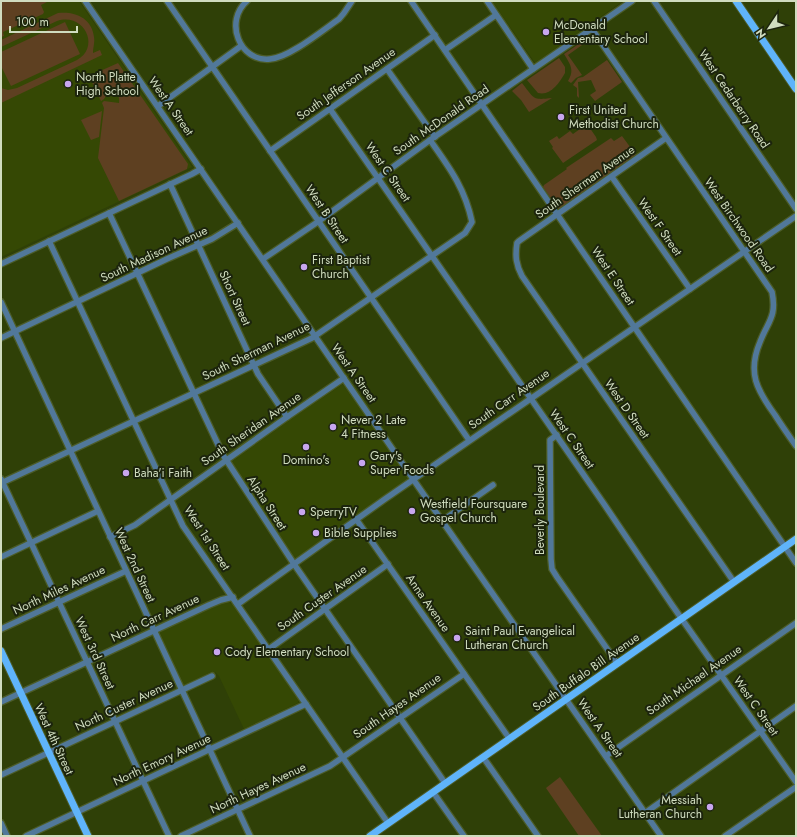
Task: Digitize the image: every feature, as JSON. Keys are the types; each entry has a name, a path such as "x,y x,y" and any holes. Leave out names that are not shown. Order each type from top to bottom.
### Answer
{"main road":[{"path":"736,1 796,89"},
{"name":"South Buffalo Bill Avenue","path":"372,835 796,539"},
{"name":"West 4th Street","path":"1,651 88,836"}],"street":[{"name":"West A Street","path":"85,1 413,479 661,836"},
{"name":"West B Street","path":"167,1 469,440"},
{"path":"247,1 242,5 236,17 236,35 241,46 249,54 260,59 271,59 283,55 338,19 352,1"},
{"name":"West E Street","path":"411,1 796,564"},
{"path":"487,1 533,69"},
{"name":"South McDonald Road","path":"263,259 319,221 433,138 632,1"},
{"name":"West Cedarberry Road","path":"654,1 796,209"},
{"path":"445,50 496,15"},
{"name":"West Birchwood Road","path":"592,29 772,292 774,312 760,342 754,362 756,382 762,396 796,446"},
{"name":"South Jefferson Avenue","path":"270,151 435,35"},
{"path":"158,106 241,46"},
{"path":"387,69 433,138"},
{"name":"West C Street","path":"330,109 796,782"},
{"name":"South Sherman Avenue","path":"2,481 70,451 315,336 465,233 472,222 469,208 457,179 433,138"},
{"name":"South Sherman Avenue","path":"517,243 666,138"},
{"path":"1,264 201,169"},
{"name":"West F Street","path":"612,177 690,289"},
{"name":"Short Street","path":"170,184 254,365 269,392 287,417"},
{"name":"Alpha Street","path":"109,213 226,460 294,564 445,783"},
{"name":"South Carr Avenue","path":"238,604 469,440 796,216"},
{"name":"South Madison Avenue","path":"1,338 212,239 238,223"},
{"name":"West 1st Street","path":"49,241 183,526 388,823"},
{"name":"West D Street","path":"517,243 517,268 734,582"},
{"name":"West 2nd Street","path":"1,302 250,836"},
{"name":"South Sheridan Avenue","path":"110,537 135,524 171,500 344,378"},
{"name":"Beverly Boulevard","path":"556,435 550,440 552,569 617,663"},
{"name":"West 3rd Street","path":"2,481 169,836"},
{"path":"442,521 493,485"},
{"path":"1,556 98,511"},
{"name":"Anna Avenue","path":"356,519 509,738"},
{"name":"South Custer Avenue","path":"269,649 388,564"},
{"name":"North Miles Avenue","path":"1,629 126,571"},
{"name":"North Carr Avenue","path":"1,702 209,605 233,597"},
{"name":"South Michael Avenue","path":"606,756 796,623"},
{"name":"South Hayes Avenue","path":"343,757 464,674"},
{"name":"North Custer Avenue","path":"1,774 182,690 208,676 212,676"},
{"name":"North Emory Avenue","path":"26,836 306,704"},
{"path":"645,813 796,706"},
{"name":"North Hayes Avenue","path":"181,836 330,766 343,757"},
{"path":"483,757 538,836"},
{"path":"725,836 796,787"},
{"path":"433,792 464,836"},
{"path":"1,823 7,836"}],"shaded area":[{"name":"North Platte High School","path":"1,1 79,1 192,167 1,257"},
{"path":"1,1 49,1 41,5 44,12 43,14 3,32 4,36 1,37"},
{"name":"McDonald Elementary School","path":"492,1 623,1 535,63"},
{"path":"58,13 71,13 82,17 93,30 93,53 100,50 102,55 1,103 1,88 8,90 17,88 77,60 84,54 88,47 86,32 82,26 75,21 67,20 57,21 1,47 1,40"},
{"path":"65,22 80,54 11,86 1,66 1,52"},
{"path":"589,37 592,38 568,55 582,75 571,83 568,81 571,74 571,67 564,54"},
{"path":"559,58 565,67 565,73 551,91 547,93 538,93 527,80"},
{"path":"607,60 622,82 595,101 590,95 596,91 591,80 578,82 579,98 577,96 577,88 573,85 578,78 583,77"},
{"path":"118,63 188,164 187,169 119,201 98,158 104,108 102,103 104,101 119,103 119,96 112,87 101,101 89,76"},
{"path":"522,83 535,98 552,98 529,112 521,100 512,91"},
{"path":"102,111 99,137 91,140 81,120"},
{"path":"587,124 597,140 563,163 552,148 553,147 549,141 557,136 559,139 570,131 573,134"},
{"path":"622,136 636,155 560,209 558,208 543,187 544,185 567,169 566,168 611,138 614,141"},
{"path":"343,384 407,477 407,480 294,559 231,463 298,414"},
{"name":"Cody Elementary School","path":"225,602 229,602 233,605 299,700 298,703 244,729 219,676 215,672 211,672 183,686 159,632"},
{"path":"560,777 602,836 579,836 546,788"}],"place":[{"name":"McDonald Elementary School","path":"546,32"},
{"name":"North Platte High School","path":"68,84"},
{"name":"First United Methodist Church","path":"561,117"},
{"name":"First Baptist Church","path":"304,267"},
{"name":"Never 2 Late 4 Fitness","path":"333,427"},
{"name":"Domino's","path":"306,447"},
{"name":"Gary's Super Foods","path":"362,463"},
{"name":"Baha'i Faith","path":"126,473"},
{"name":"Westfield Foursquare Gospel Church","path":"412,511"},
{"name":"SperryTV","path":"302,512"},
{"name":"Bible Supplies","path":"316,533"},
{"name":"Saint Paul Evangelical Lutheran Church","path":"457,638"},
{"name":"Cody Elementary School","path":"217,652"},
{"name":"Messiah Lutheran Church","path":"710,807"}]}
